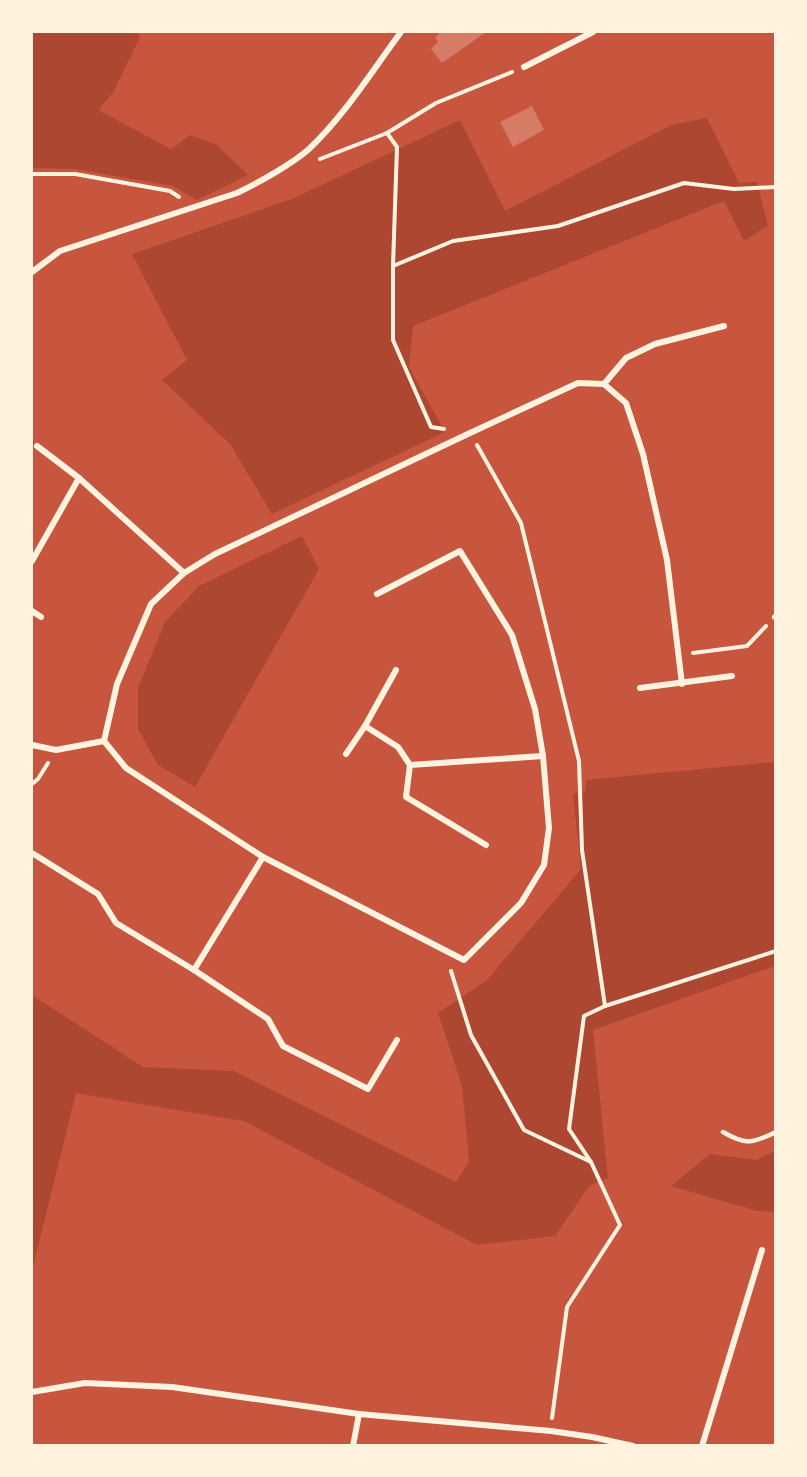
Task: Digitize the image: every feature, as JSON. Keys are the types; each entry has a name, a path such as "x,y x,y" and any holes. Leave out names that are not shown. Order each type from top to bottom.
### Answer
{"street":[{"path":"32,272 60,252 252,186 307,150 336,121 401,32"},
{"path":"524,68 593,32"},
{"path":"604,384 626,358 655,344 724,326"},
{"path":"104,741 117,684 151,604 184,573 215,555 578,383 604,384 626,403 643,454 667,560 682,684"},
{"path":"38,446 79,478 184,573"},
{"path":"32,561 79,478"},
{"path":"104,741 126,768 263,857 464,960 521,903 544,866 549,828 543,756 536,709 512,635 460,551 377,594"},
{"path":"32,612 41,617"},
{"path":"346,754 365,726 396,670"},
{"path":"640,688 732,676"},
{"path":"365,726 398,747 410,765 406,797 486,845"},
{"path":"32,745 56,750 104,741"},
{"path":"410,765 543,756"},
{"path":"32,853 98,894 116,923 195,970 268,1019 284,1046 368,1089 397,1040"},
{"path":"195,970 263,857"},
{"path":"702,1446 762,1250"},
{"path":"32,1392 85,1383 172,1387 359,1414 551,1431 633,1446"},
{"path":"353,1446 359,1414"}],"lane":[{"path":"723,1132 740,1142 749,1142 776,1132"}],"path":[{"path":"314,162 387,133 436,103 524,68"},
{"path":"387,133 397,147 394,225"},
{"path":"32,174 75,174 170,191 195,207"},
{"path":"393,266 453,241 558,226 684,183 734,189 776,187"},
{"path":"679,654 747,646 775,616"},
{"path":"32,784 38,779 56,750"},
{"path":"444,950 471,1035 524,1130 591,1161"},
{"path":"551,1431 567,1307 620,1225 591,1161 569,1129 584,1016 605,1006 776,951"}],"shaded area":[{"path":"32,32 137,32 140,37 113,93 98,110 171,149 190,135 217,145 248,175 197,200 173,186 74,169 32,168"},
{"path":"707,118 739,183 757,182 768,226 744,241 724,201 413,326 409,367 445,432 272,514 230,444 162,380 187,360 132,254 292,199 460,120 505,211 671,125"},
{"path":"302,536 319,569 195,787 158,765 138,729 138,688 165,622 199,586"},
{"path":"775,762 775,966 593,1030 608,1178 589,1186 555,1236 477,1245 244,1121 76,1093 32,1271 32,995 143,1067 234,1071 456,1182 469,1161 462,1086 438,1013 487,980 581,869 573,794 585,792 586,780"},
{"path":"775,1151 775,1212 757,1211 671,1186 710,1154 756,1160"}],"building":[{"path":"440,32 486,32 442,63 431,49 438,42 435,38"},
{"path":"532,106 544,130 513,147 500,122"}]}
